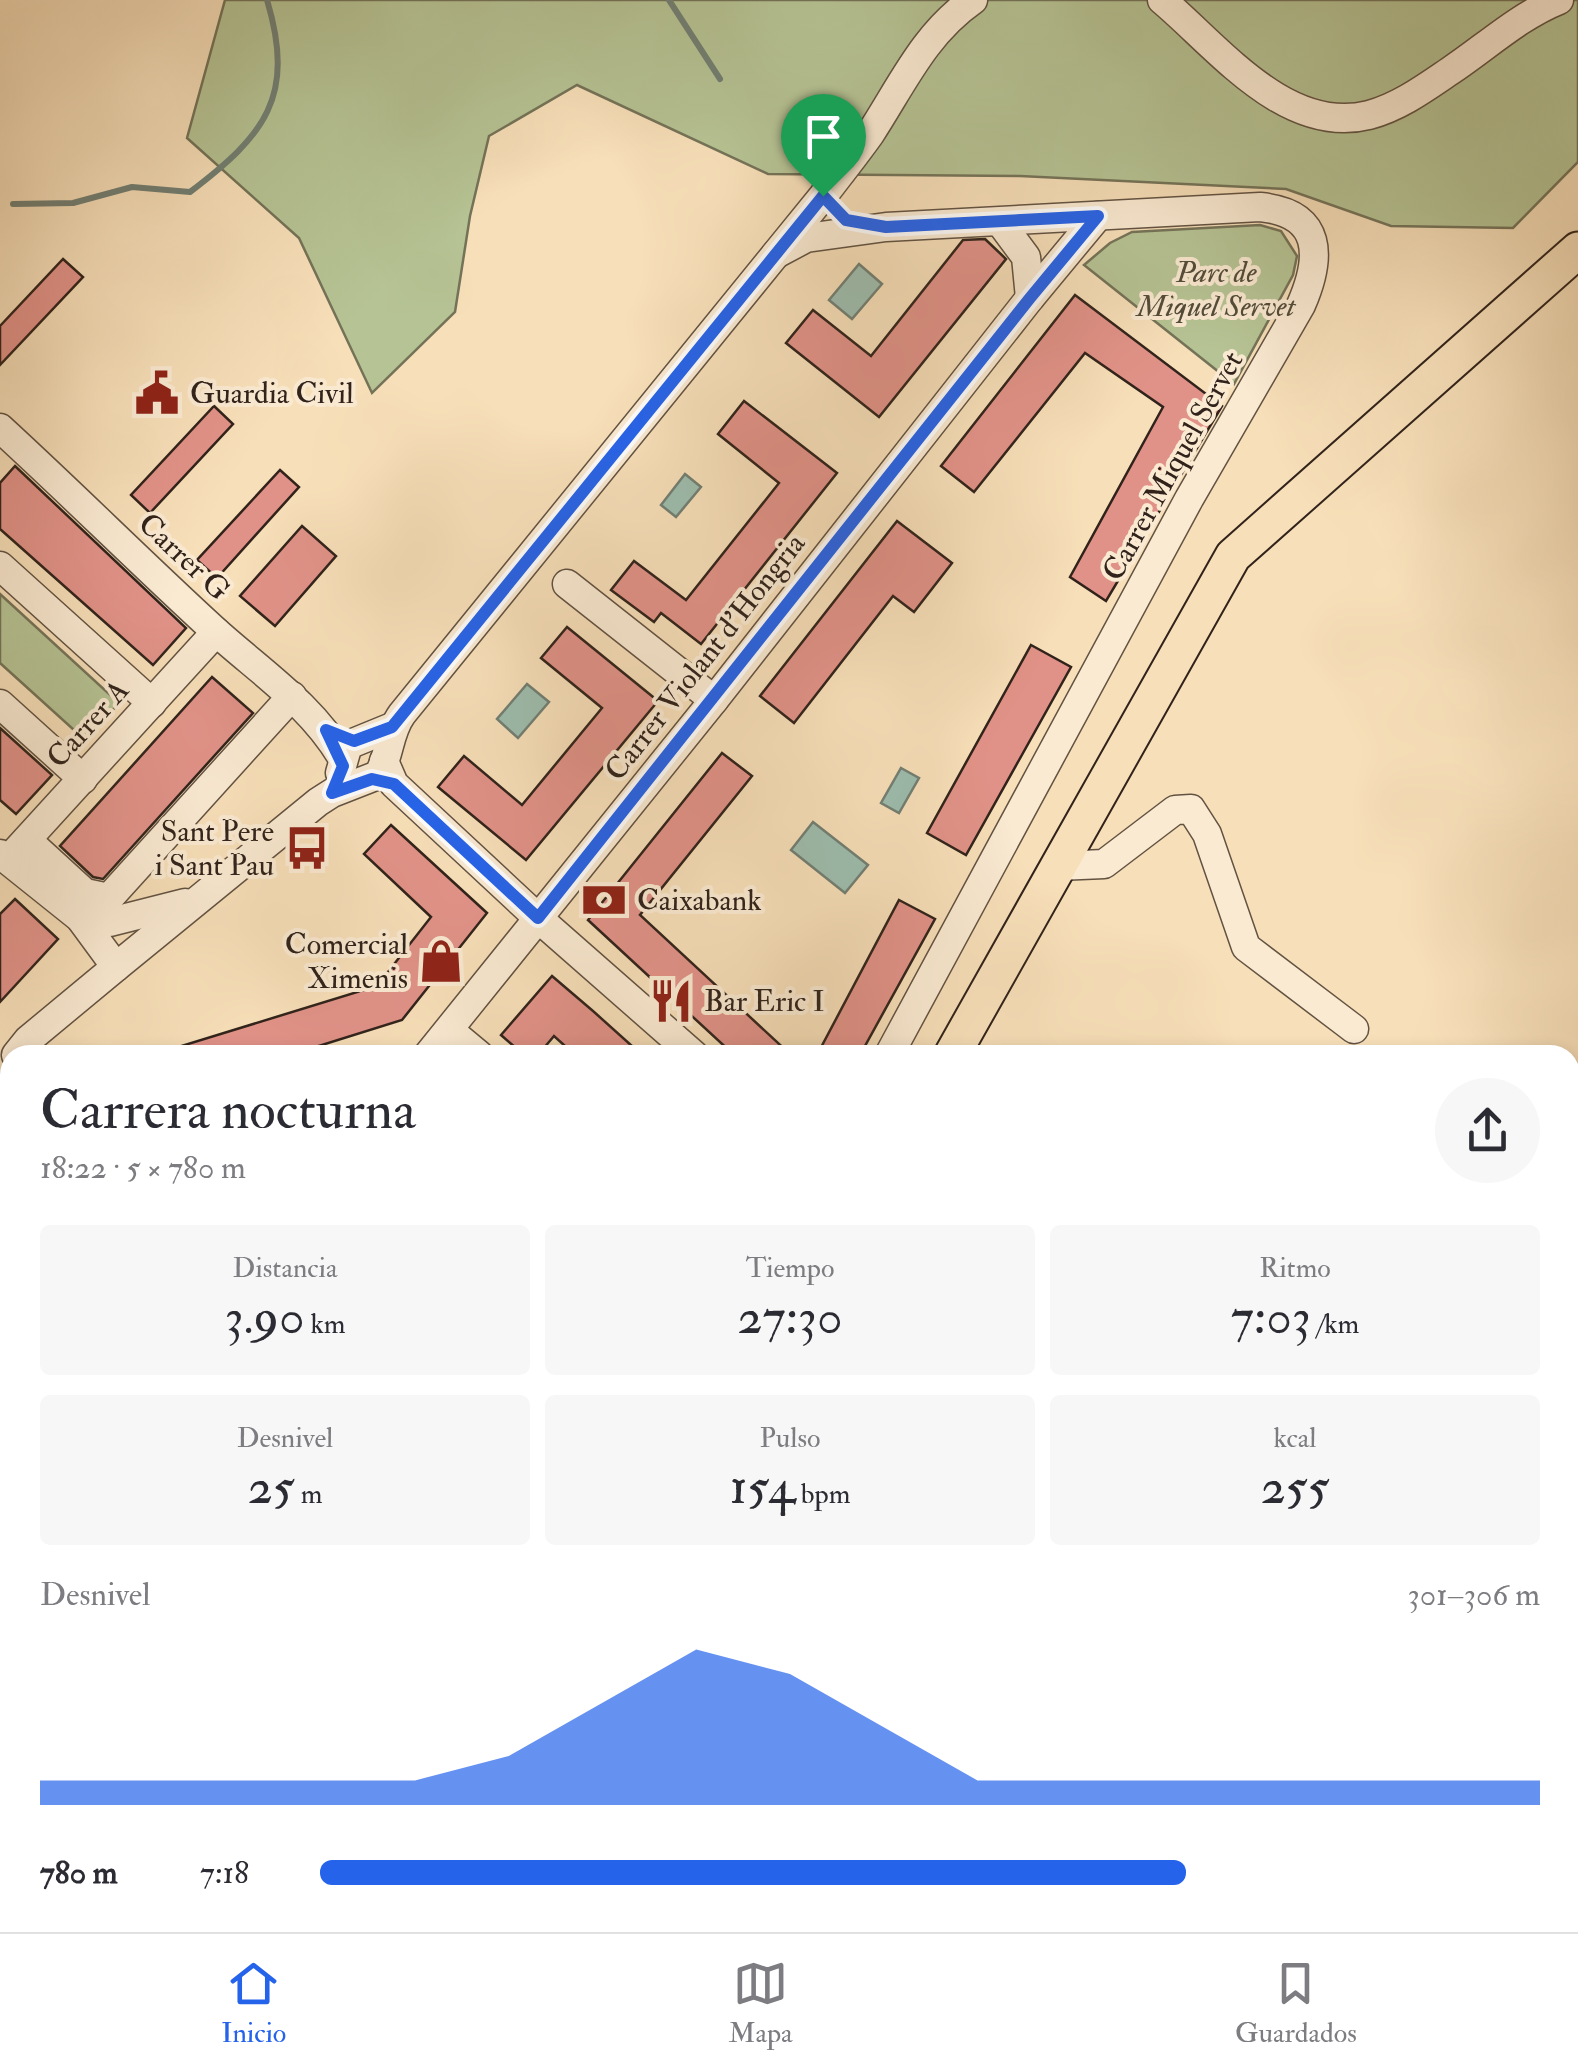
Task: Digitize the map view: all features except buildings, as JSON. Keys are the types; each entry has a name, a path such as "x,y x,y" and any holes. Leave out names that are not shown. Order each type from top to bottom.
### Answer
{"main road":[{"path":"958,1045 1234,556 1578,250"}],"street":[{"path":"24,1045 367,763 392,727 823,196 869,134 922,48 948,19 973,0"},
{"path":"1162,0 1282,100 1310,113 1343,118 1372,114 1399,103 1529,16 1560,0"},
{"name":"Carrer Miquel Servet","path":"823,196 846,220 886,227"},
{"name":"Carrer Miquel Servet","path":"776,254 806,238 886,227 1260,207 1280,209 1307,230 1314,243 1314,276 1301,305 1189,499 894,1045"},
{"name":"Carrer Violant d'Hongria","path":"436,1045 1098,216"},
{"path":"1000,222 1026,257 1030,298"},
{"name":"Carrer G","path":"6,446 367,763"},
{"path":"0,566 152,702"},
{"path":"567,584 714,700"},
{"name":"Carrer A","path":"12,851 216,632"},
{"path":"12,851 85,894 109,898 292,696"},
{"path":"0,704 83,779"},
{"path":"367,763 683,1045"},
{"path":"1058,866 1104,864 1175,810 1190,808 1207,834 1246,947 1354,1029"},
{"path":"12,851 80,918 116,966"},
{"path":"80,918 110,922 196,900"},
{"path":"80,918 86,957 80,996"},
{"path":"110,922 120,946 116,966"},
{"path":"448,1030 467,1045"}],"green space":[{"path":"225,0 1578,0 1578,162 1513,228 1391,226 1286,189 1020,176 768,174 577,85 489,136 470,216 455,312 372,393 299,238 187,138"},
{"name":"Parc de Miquel Servet","path":"1260,225 1281,231 1297,256 1293,275 1234,384 1084,265 1110,243 1132,232"},
{"path":"0,594 119,703 85,740 0,663"}],"shaded area":[{"path":"859,264 882,284 852,319 829,300"},
{"path":"685,474 701,487 676,517 661,505"},
{"path":"527,684 549,702 518,738 497,719"},
{"path":"901,768 919,778 899,813 881,803"},
{"path":"813,822 868,865 845,893 791,850"}],"waterway":[{"path":"13,204 73,203 132,187 190,192 238,152 268,111 278,63 267,0"},
{"path":"669,0 720,79"}],"place":[{"name":"Guardia Civil","path":"157,393"},
{"name":"Sant Pere i Sant Pau","path":"307,848"},
{"name":"Caixabank","path":"604,900"},
{"name":"Comercial Ximenis","path":"441,961"},
{"name":"Bar Eric I","path":"671,1001"}],"route":[{"path":"823,196 846,220 886,227 1098,216 538,918 394,784 372,779 332,793 343,766 326,730 354,741 392,727 823,196"}]}
